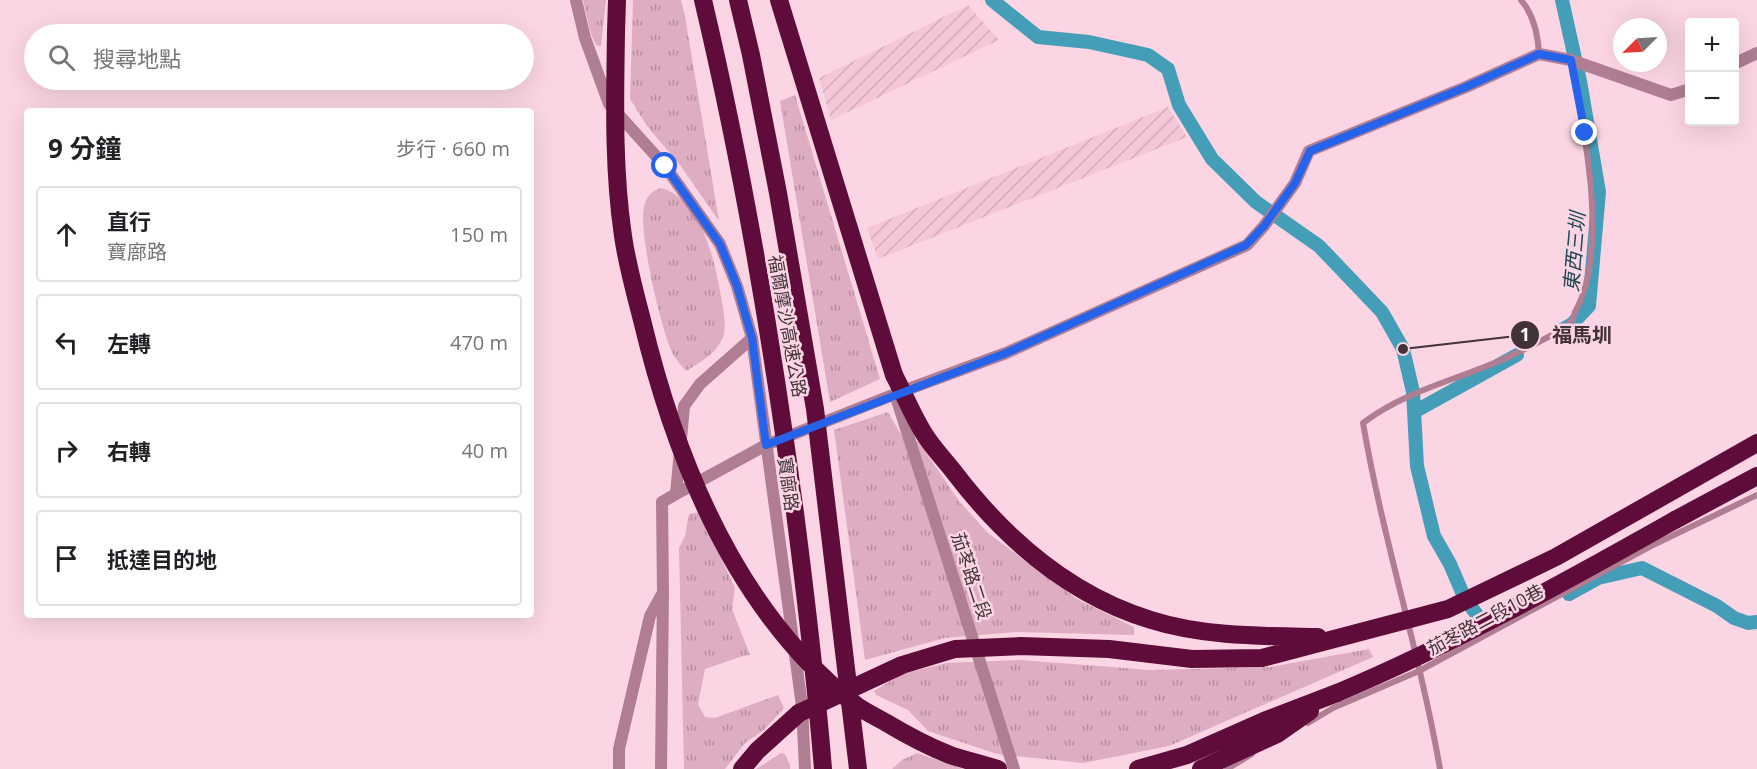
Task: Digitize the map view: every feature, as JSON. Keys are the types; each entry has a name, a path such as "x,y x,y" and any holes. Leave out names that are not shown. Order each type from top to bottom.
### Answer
{"highway":[{"path":"617,0 615,155 623,237 652,364 708,513 739,569 768,614 823,676 858,707 906,734 949,754 998,769"},
{"name":"福爾摩沙高速公路","path":"703,0 728,104 777,375 816,675 823,769"},
{"name":"福爾摩沙高速公路","path":"738,0 778,193 815,409 858,769"},
{"path":"779,0 894,375 923,433 988,514 1010,537 1061,578 1101,602 1152,621 1244,636 1344,637"},
{"path":"1739,454 1757,433"},
{"path":"742,769 757,751 799,713 902,665 955,649 1032,647 1109,649 1192,658 1262,658 1448,609 1556,557 1757,443"},
{"path":"1138,769 1187,755 1388,671 1551,589 1757,476"},
{"path":"1675,519 1757,484"},
{"path":"1201,769 1276,734 1337,693"}],"street":[{"name":"寶廍路","path":"576,0 585,38 609,104 665,166 720,244 737,286 752,338 802,706 805,769"},
{"path":"1739,62 1757,53"},
{"path":"661,769 662,502 766,445 1006,353 1246,245 1264,226 1295,183 1310,151 1466,87 1539,54 1571,60 1671,95 1685,90"},
{"path":"676,494 684,406 700,384 752,338"},
{"name":"茄苳路二段","path":"895,394 1014,769"},
{"path":"619,769 619,749 650,616 663,592"}],"lane":[{"path":"1521,0 1531,15 1536,30 1539,54"},
{"path":"1440,769 1419,671 1373,482 1363,423 1400,399 1503,359 1569,324 1584,298 1591,255 1592,200 1585,133 1571,60"},
{"name":"茄苳路二段10巷","path":"1227,769 1334,708 1419,671 1651,546 1757,495"}],"shaded area":[{"path":"968,5 999,40 831,120 819,78"},
{"path":"1168,107 1187,137 878,259 867,228"}],"green space":[{"path":"583,0 606,0 601,46 596,45 591,34"},
{"path":"633,0 681,0 719,221 680,165 647,126 630,99"},
{"path":"795,95 880,379 830,402 780,101"},
{"path":"661,188 675,194 696,217 710,249 724,311 724,333 720,343 708,357 686,371 675,357 667,340 656,300 644,232 645,203 651,193"},
{"path":"888,412 907,445 918,441 959,501 988,533 1077,599 1134,627 1134,635 1017,632 945,638 865,660 834,430"},
{"path":"700,512 735,588 732,609 750,655 705,669 698,704 705,717 715,718 778,695 784,708 764,730 745,743 725,769 684,769 679,548 685,536 689,514"},
{"path":"1369,649 1373,657 1169,746 1083,763 997,754 928,731 908,710 876,695 874,691 901,674 947,663 1021,660 1150,670 1270,667"},
{"path":"781,753 785,754 790,769 756,769"},
{"path":"917,753 964,769 892,769 902,760"}],"waterway":[{"path":"992,0 1038,37 1089,42 1148,55 1168,69 1179,105 1212,159 1256,202 1319,246 1382,312 1403,349 1413,392 1417,466 1434,536 1450,564 1465,599 1481,620 1492,624"},
{"name":"東西三圳","path":"1558,332 1572,324 1589,306 1599,192 1580,81 1562,0"},
{"name":"東西三圳","path":"1414,412 1517,355"},
{"path":"1569,594 1598,578 1642,568 1717,606 1734,618 1748,623 1757,622"}],"place":[{"name":"福馬圳","path":"1403,349"}],"route":[{"path":"665,166 720,244 737,286 752,338 766,445 1006,353 1246,245 1264,226 1295,183 1310,151 1466,87 1539,54 1571,60 1585,133"}]}
